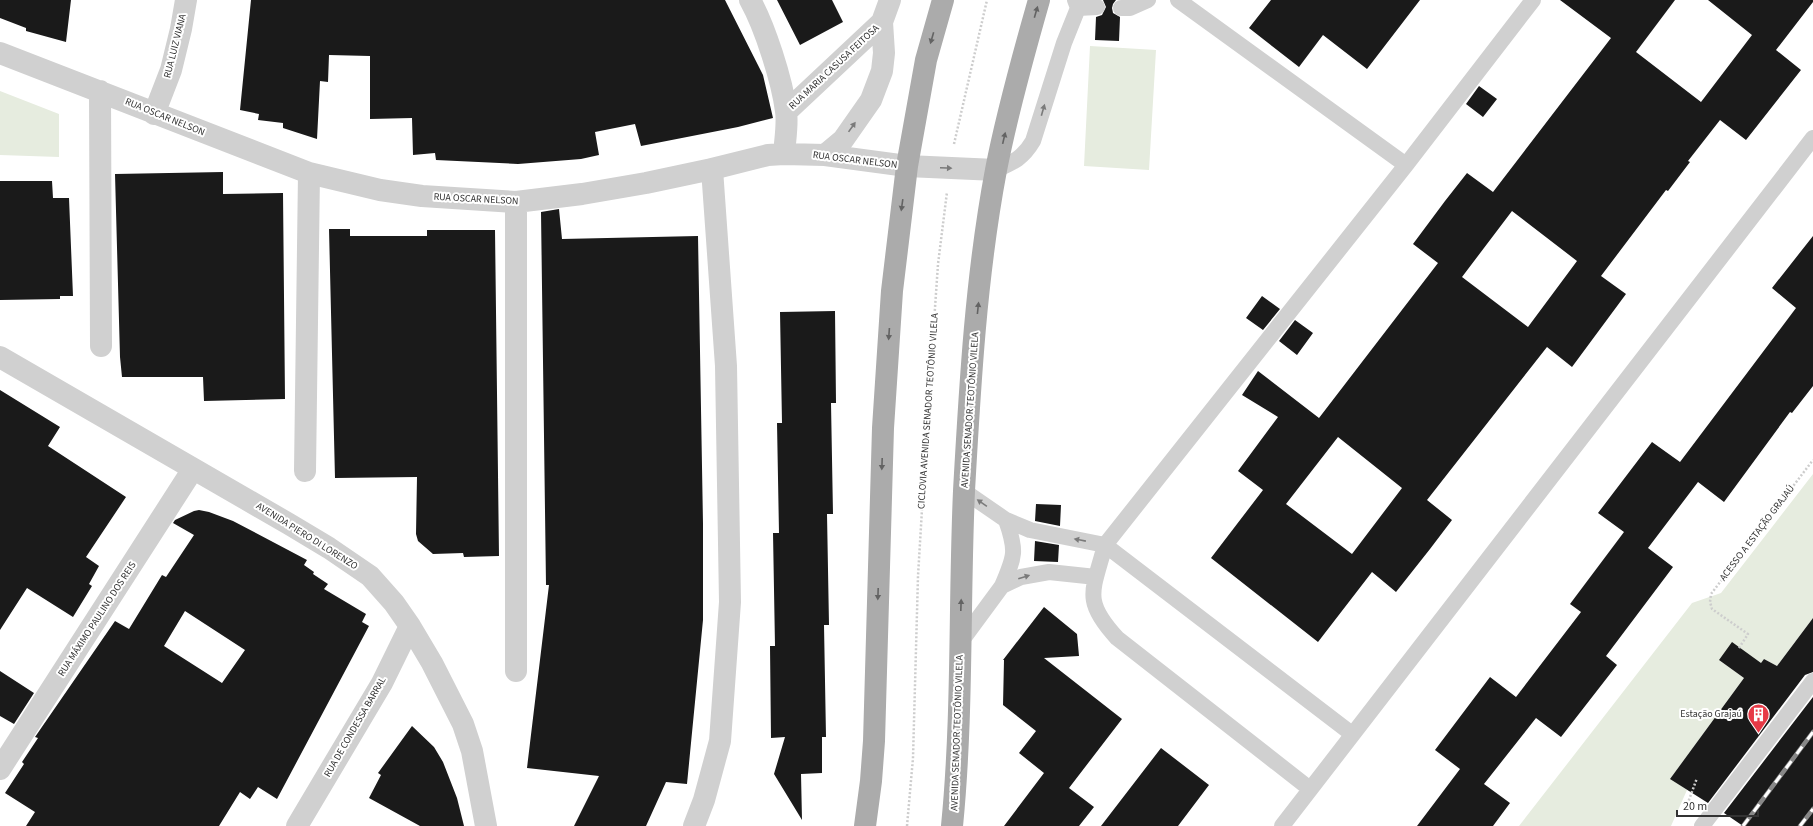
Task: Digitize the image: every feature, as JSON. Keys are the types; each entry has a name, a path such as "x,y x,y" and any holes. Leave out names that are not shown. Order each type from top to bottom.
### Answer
{"main road":[{"path":"865,826 871,781 874,741 883,428 892,290 907,166 926,60 943,0"},
{"name":"AVENIDA SENADOR TEOTÔNIO VILELA","path":"952,826 957,775 964,491 973,350 983,262 996,170 1019,68 1039,0"}],"street":[{"name":"RUA LUIZ VIANA","path":"154,114 171,70 186,0"},
{"path":"750,0 756,11 776,70 786,112 784,154"},
{"name":"RUA MARIA CASUSA FEITOSA","path":"825,154 843,140 871,100 882,71 884,53 882,22 890,0"},
{"name":"RUA MARIA CASUSA FEITOSA","path":"786,112 882,22"},
{"name":"RUA OSCAR NELSON","path":"0,53 100,91 154,114 309,172 380,190 422,196 516,202 639,184 712,169 762,156 784,154 825,154 907,166 996,170"},
{"path":"100,91 101,346"},
{"path":"694,826 704,800 720,741 730,602 726,366 712,169"},
{"path":"305,471 309,172"},
{"path":"516,202 516,672"},
{"name":"AVENIDA PIERO DI LORENZO","path":"0,357 328,548 370,576 394,603 410,626 432,663 463,724 472,751 486,826"},
{"name":"RUA MÁXIMO PAULINO DOS REIS","path":"0,769 193,469"},
{"name":"RUA DE CONDESSA BARRAL","path":"297,826 382,683 410,626"}],"lane":[{"path":"1121,8 1130,8 1148,0"},
{"path":"1178,0 1406,165"},
{"path":"1310,789 1117,638 1102,621 1096,608 1093,596 1096,577 1105,545 1406,165 1533,0"},
{"path":"996,170 1014,162 1025,154 1033,141 1076,4 1097,7"},
{"path":"1282,826 1813,138"},
{"path":"964,491 1006,520 1030,530 1105,545 1352,734"},
{"path":"960,643 1002,586 1013,560 1014,548 1006,520"},
{"path":"1002,586 1021,577 1049,572 1096,577"},
{"path":"1702,826 1813,681"}],"path":[{"name":"CICLOVIA AVENIDA SENADOR TEOTÔNIO VILELA","path":"907,826 913,758 918,576 938,264 958,124 987,0"},
{"name":"ACESSO A ESTAÇÃO GRAJAÚ","path":"1739,648 1748,634 1712,609 1710,602 1712,594 1813,460"},
{"path":"1684,812 1697,778"}],"shaded area":[{"path":"1090,46 1156,50 1149,170 1084,166"},
{"path":"0,91 59,114 59,157 0,155"},
{"path":"1813,474 1813,618 1777,666 1764,659 1761,663 1719,660 1744,678 1671,778 1687,790 1671,826 1519,826 1692,603 1721,593"}],"building":[{"path":"0,0 71,0 66,42 26,31 26,28 0,18"},
{"path":"251,0 725,0 763,75 773,118 738,127 641,146 635,124 595,132 599,155 581,159 518,164 436,160 435,153 413,155 412,118 370,119 370,56 329,55 328,82 320,81 317,139 283,128 283,123 258,120 259,114 240,110"},
{"path":"777,0 832,0 843,22 800,45"},
{"path":"1103,0 1116,0 1112,8 1113,13 1120,17 1119,41 1095,40 1096,17 1102,15 1106,7"},
{"path":"1271,0 1420,0 1367,69 1323,35 1299,67 1249,28"},
{"path":"1560,0 1675,0 1636,52 1701,102 1752,35 1708,0 1813,0 1776,50 1801,70 1746,140 1720,120 1688,161 1690,162 1668,191 1666,190 1601,276 1626,294 1572,367 1547,347 1427,500 1452,520 1430,549 1396,592 1372,572 1318,642 1211,558 1263,490 1238,471 1278,417 1242,395 1258,371 1319,418 1438,263 1413,244 1445,201 1467,173 1493,192 1611,38","holes":["1512,211 1577,261 1528,327 1462,277","1338,437 1402,488 1352,554 1286,504"]},
{"path":"1479,86 1497,99 1483,117 1466,104"},
{"path":"223,172 223,194 283,193 285,399 204,401 203,377 122,377 120,357 115,174"},
{"path":"0,181 52,181 53,198 69,198 73,296 60,296 60,299 0,300"},
{"path":"559,209 562,239 698,236 703,524 703,620 687,784 666,782 646,826 574,826 599,776 527,768 549,585 546,585 541,212"},
{"path":"329,229 350,229 350,236 427,236 427,230 495,230 499,556 464,557 463,553 433,554 418,541 416,534 417,477 335,478"},
{"path":"1813,236 1813,386 1792,413 1790,412 1724,502 1698,482 1648,548 1673,567 1606,656 1617,665 1561,737 1536,718 1484,784 1510,803 1493,826 1417,826 1460,769 1435,750 1490,677 1516,697 1581,612 1570,604 1624,532 1598,513 1652,442 1680,462 1796,308 1772,288"},
{"path":"1262,296 1280,309 1263,330 1246,318"},
{"path":"835,311 836,403 831,403 833,514 827,514 829,625 824,625 826,737 822,737 822,773 801,774 802,820 774,774 785,737 771,738 770,646 775,646 773,533 779,533 777,423 782,423 780,312"},
{"path":"1295,320 1313,333 1297,355 1279,341"},
{"path":"0,390 60,427 48,446 126,497 86,557 99,566 89,584 92,586 73,617 27,588 0,630"},
{"path":"1036,504 1061,505 1060,526 1035,521"},
{"path":"199,510 209,512 233,521 307,560 304,565 314,572 313,574 328,584 324,589 366,614 362,622 369,626 277,799 258,787 250,799 240,792 219,826 26,826 35,812 5,793 24,764 22,762 38,738 35,737 115,621 129,629 162,575 166,577 194,535 173,523 175,520","holes":["185,611 245,650 222,683 164,646"]},
{"path":"1035,541 1059,545 1058,562 1034,561"},
{"path":"1044,607 1077,634 1079,656 1044,658 1122,719 1069,788 1094,807 1079,826 1004,826 1044,773 1019,753 1036,731 1003,705 1003,660"},
{"path":"1813,618 1813,672 1805,675 1708,803 1670,779 1744,678 1719,660 1732,642 1761,663 1764,659 1777,666"},
{"path":"0,671 34,693 14,724 0,716"},
{"path":"1813,697 1813,826 1743,826 1724,813"},
{"path":"412,726 434,747 443,762 457,798 464,826 420,826 369,798 381,775 378,773"},
{"path":"1161,748 1209,785 1178,826 1101,826"}],"railway":[{"path":"1743,826 1813,732"},
{"path":"1800,826 1813,809"}],"place":[{"name":"Estação Grajaú","path":"1758,734"}]}
